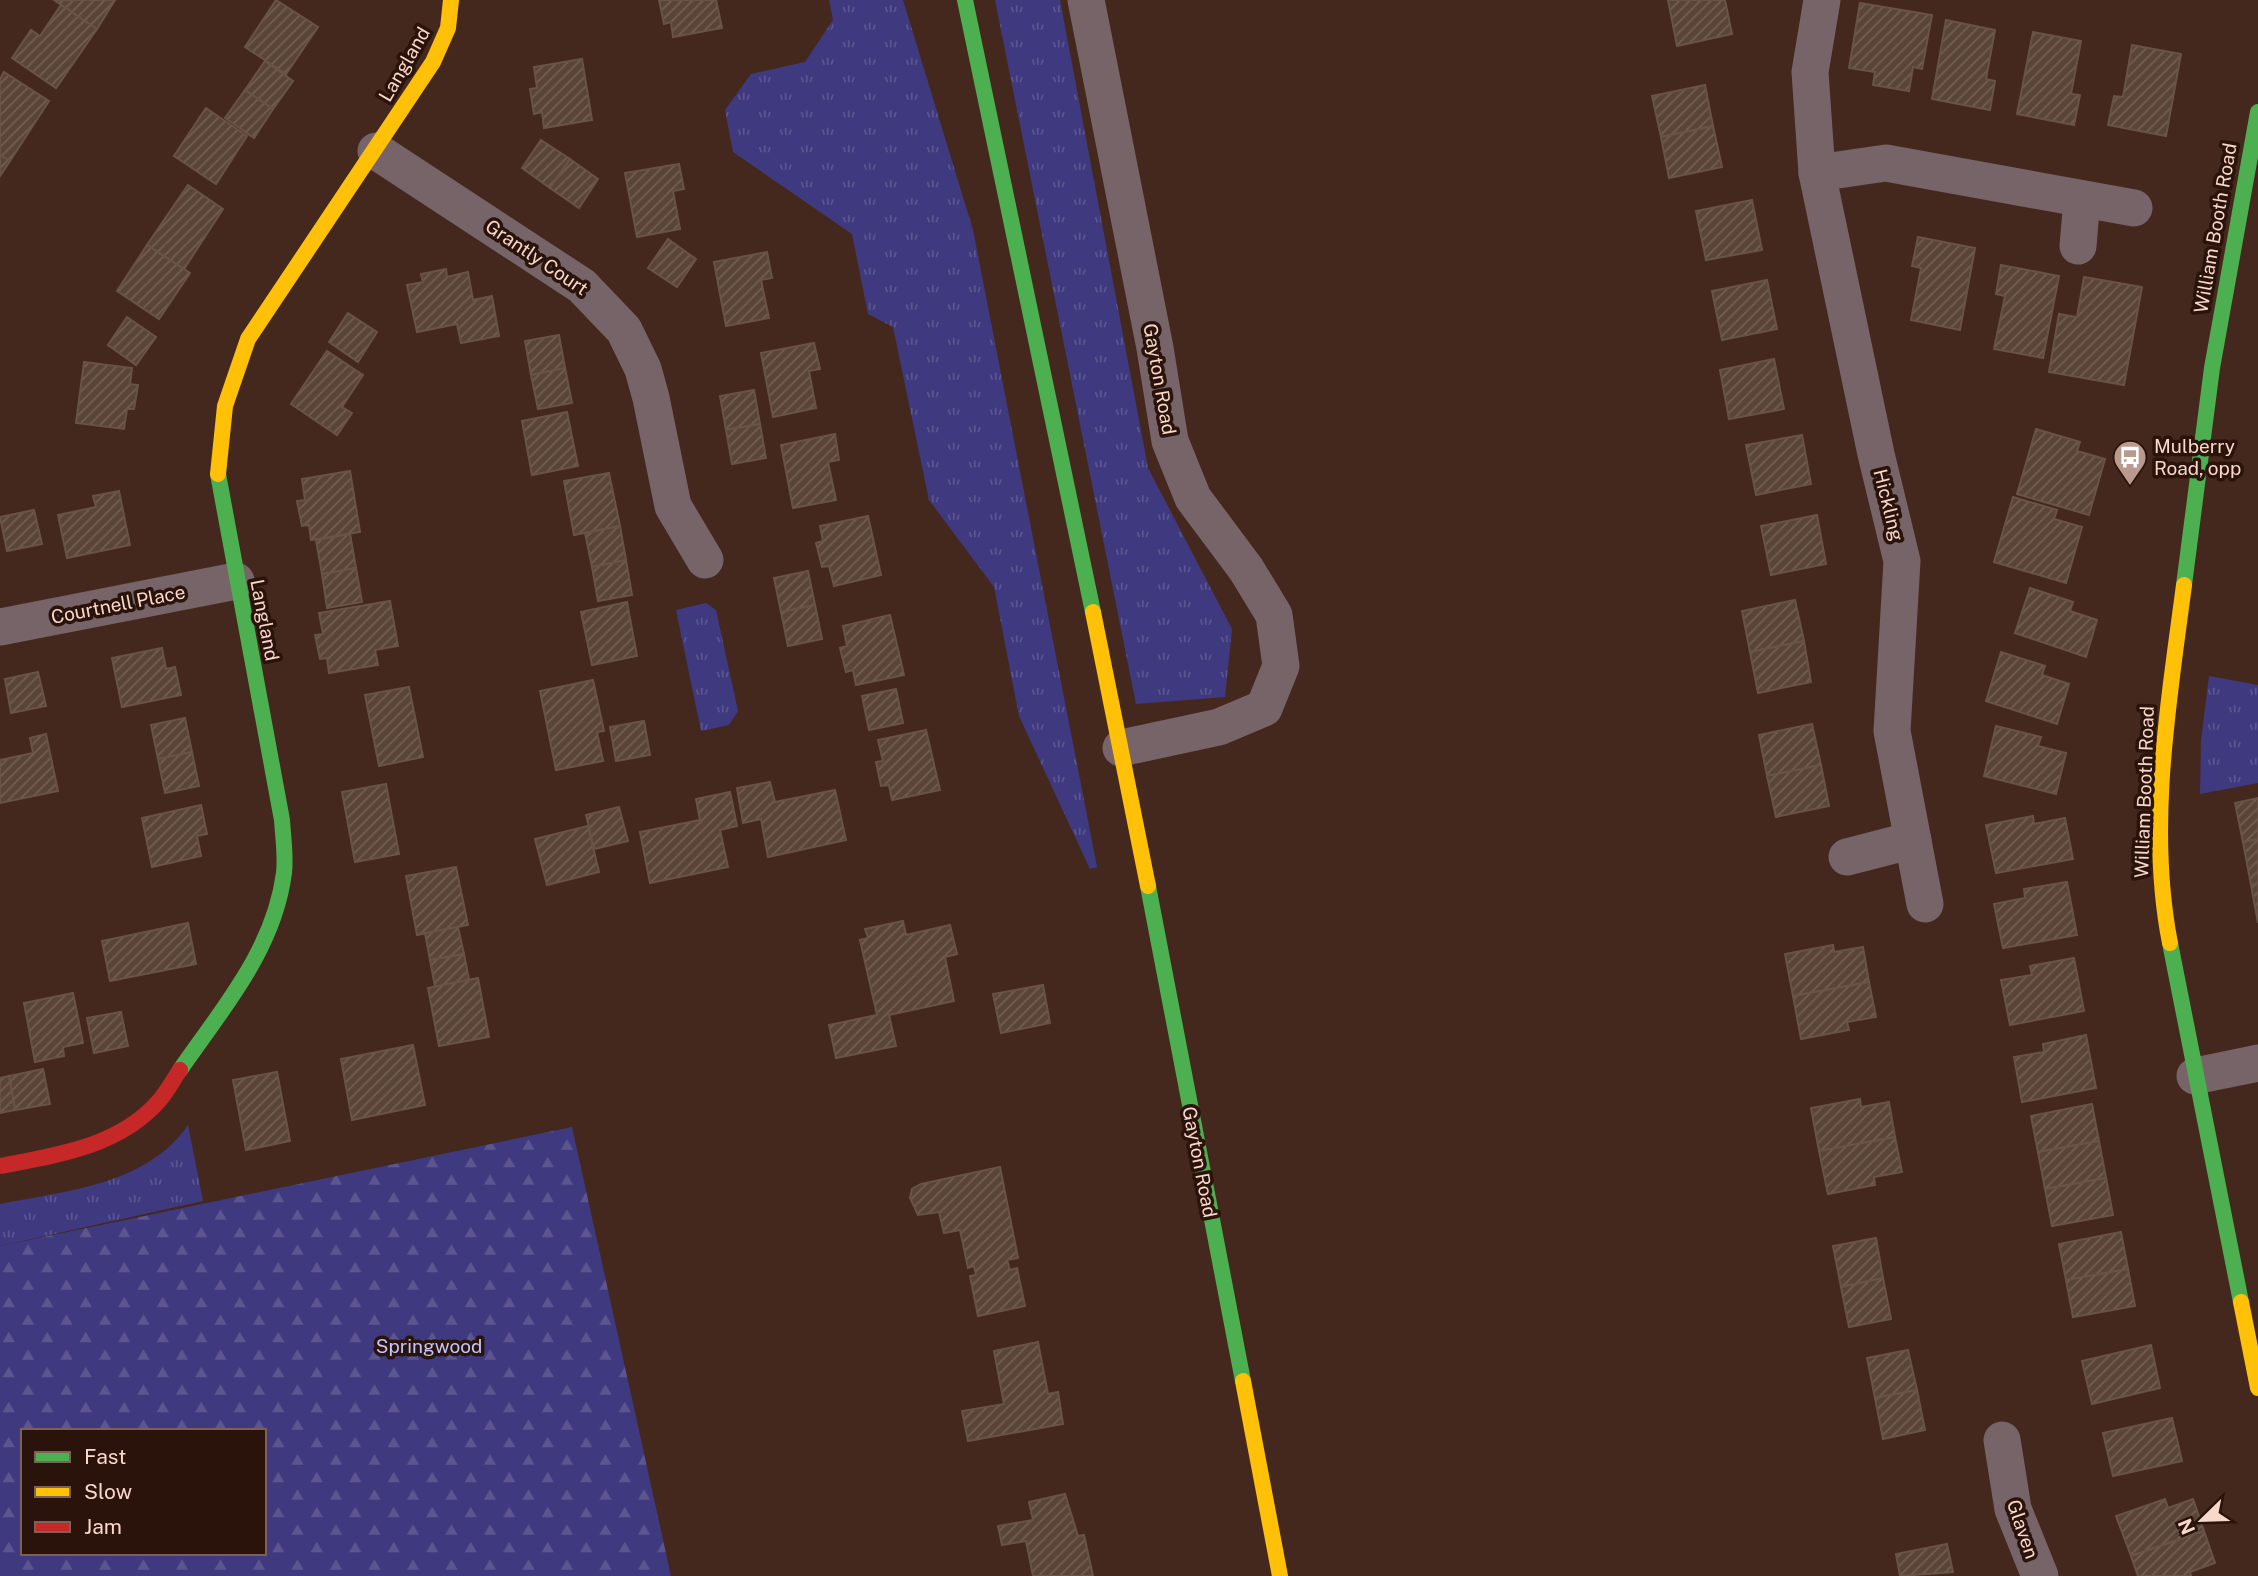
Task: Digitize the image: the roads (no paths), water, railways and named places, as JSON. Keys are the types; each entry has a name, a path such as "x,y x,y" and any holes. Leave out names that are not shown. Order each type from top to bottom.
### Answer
{"street":[{"name":"Langland","path":"0,1166 75,1151 119,1133 158,1102 258,956 274,916 284,872 282,820 218,476 220,422 230,377 248,340 433,62 448,28 451,0"},
{"name":"Gayton Road","path":"965,0 1121,748 1280,1576"},
{"name":"Gayton Road","path":"1086,0 1153,334 1170,441 1193,498 1246,569 1274,615 1281,666 1264,708 1219,727 1121,748"},
{"name":"Hickling","path":"1822,0 1810,72 1817,173 1876,454 1902,561 1892,731 1925,904"},
{"name":"William Booth Road","path":"2258,112 2248,211 2212,368 2164,739 2161,898 2258,1388"},
{"name":"Grantly Court","path":"376,151 582,286 624,330 643,369 673,506 705,560"},
{"path":"1817,173 1886,163 2134,208"},
{"path":"2078,246 2082,199"},
{"name":"Courtnell Place","path":"0,627 236,582"},
{"path":"1847,857 1913,840"},
{"path":"2195,1076 2258,1063"},
{"name":"Glaven","path":"2002,1440 2013,1509 2040,1576"}],"place":[{"name":"Mulberry Road, opp","path":"2130,487"}],"park label":[{"name":"Springwood","path":"429,1346"}]}
